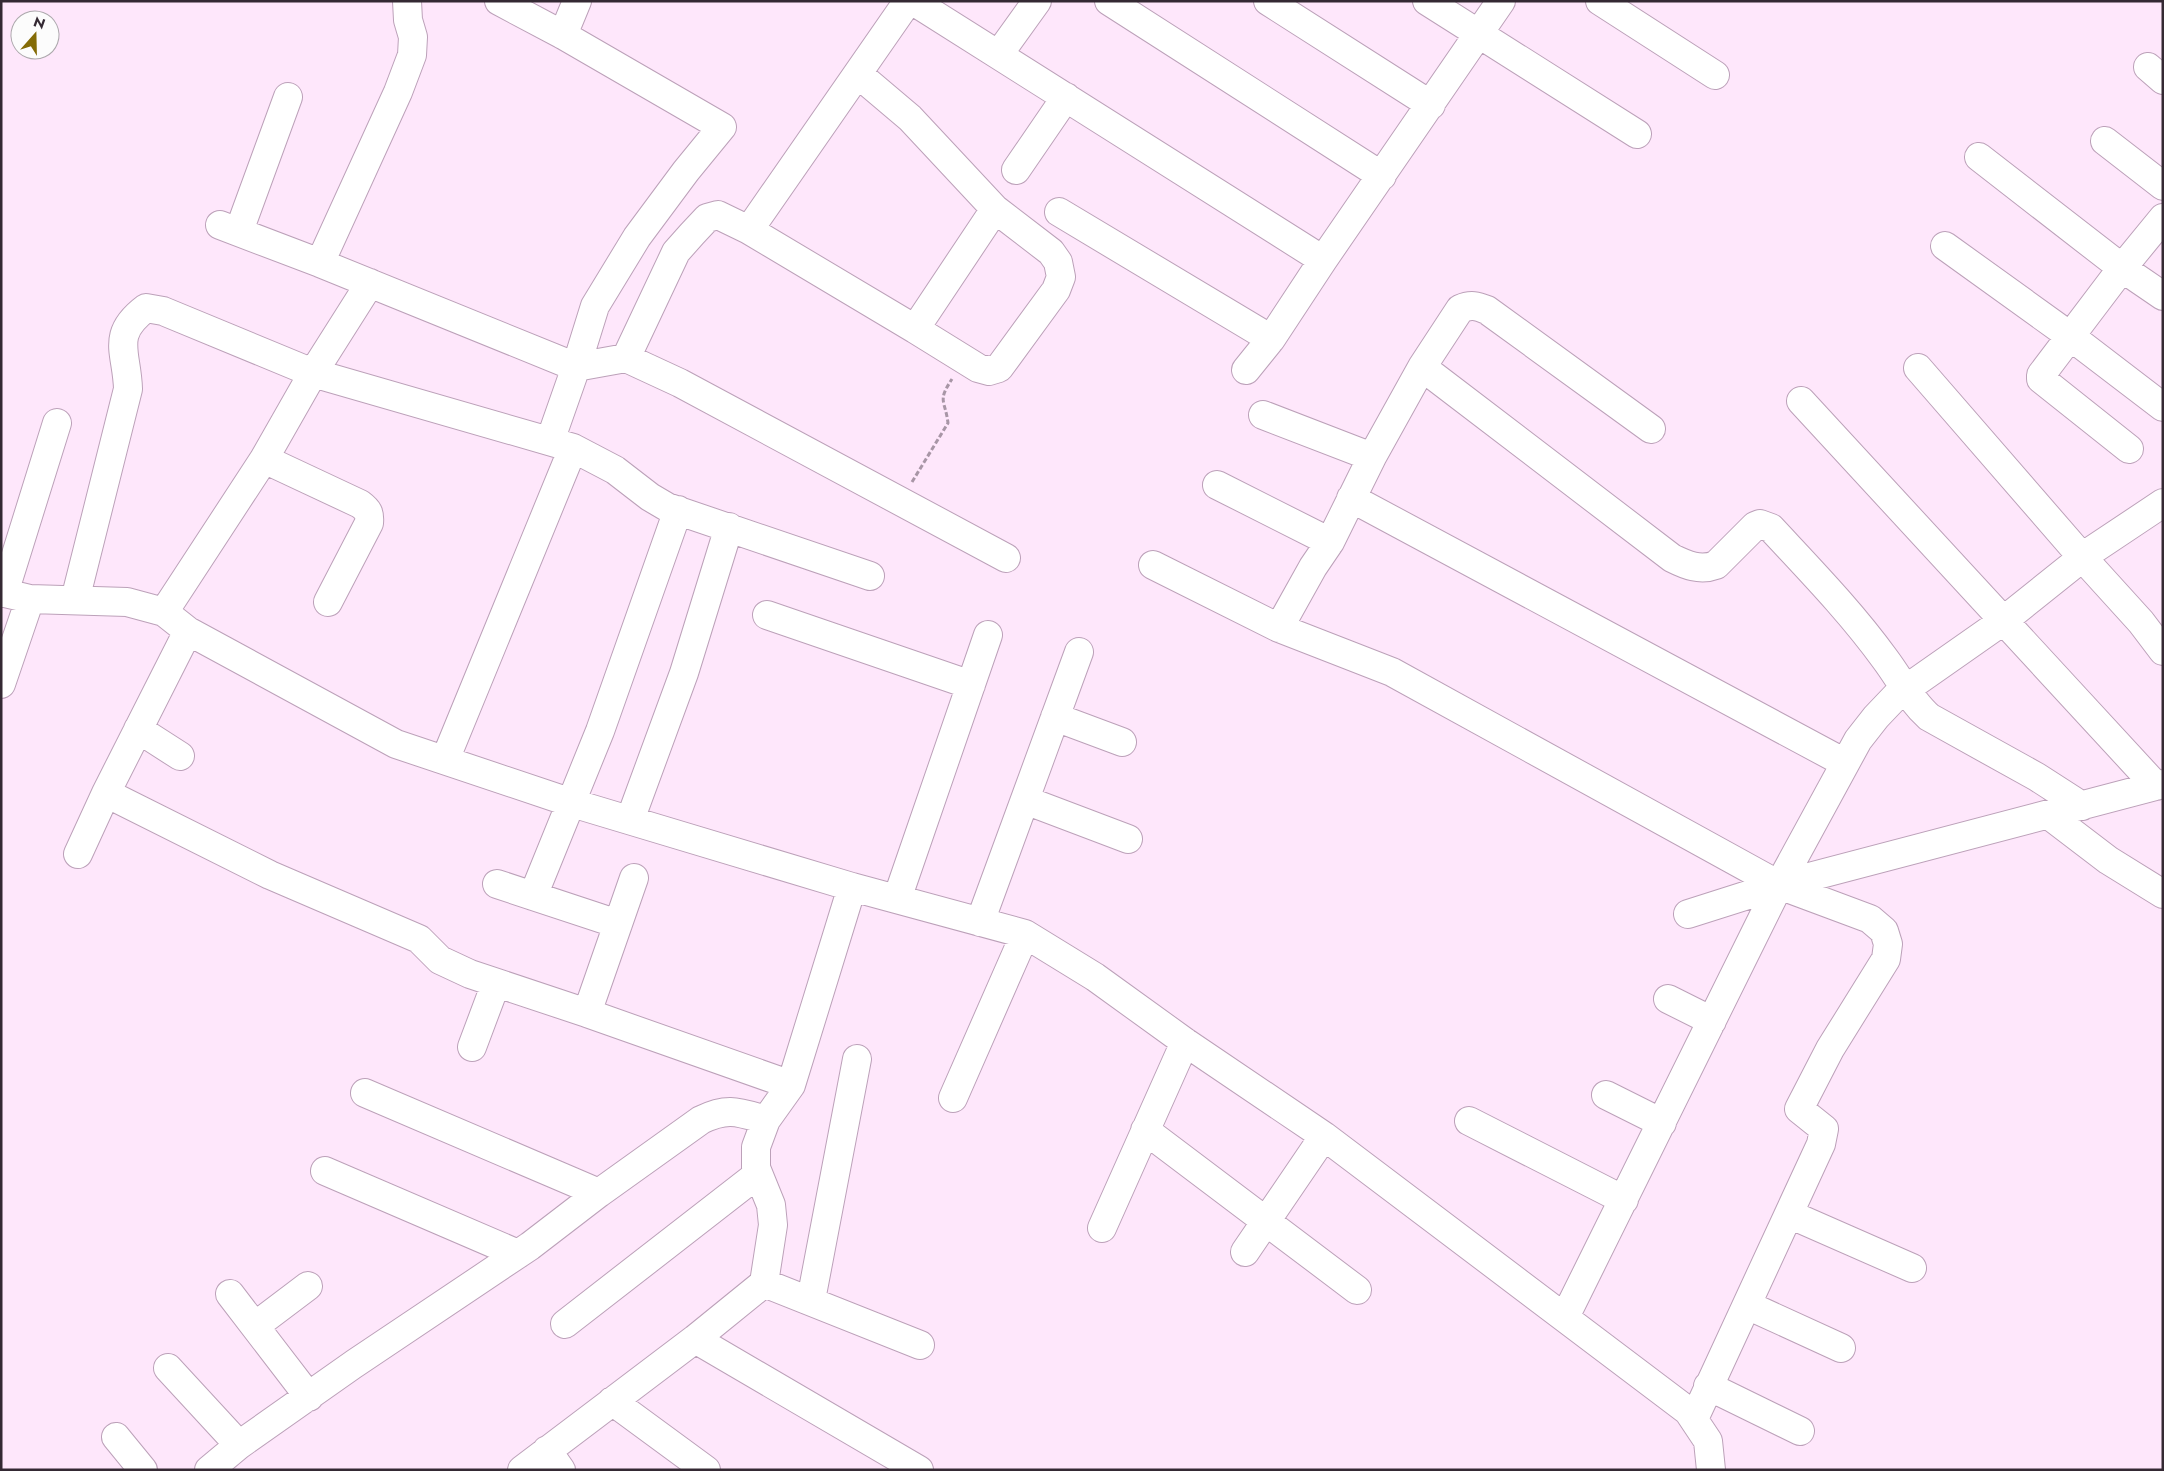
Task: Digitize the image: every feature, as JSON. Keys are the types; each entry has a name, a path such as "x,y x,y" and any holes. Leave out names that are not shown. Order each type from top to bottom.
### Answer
{"street":[{"path":"320,262 398,92 412,56 413,37 408,20 407,1"},
{"path":"445,760 561,445 576,367 595,306 637,237 686,171 722,127 563,35 499,1"},
{"path":"563,35 577,1"},
{"path":"749,230 908,1"},
{"path":"913,1 1323,260"},
{"path":"999,54 1037,1"},
{"path":"1109,1 1382,176"},
{"path":"1268,1 1431,105"},
{"path":"1427,1 1637,134"},
{"path":"1246,370 1271,339 1501,1"},
{"path":"1600,1 1715,74"},
{"path":"626,358 676,252 707,218 718,215 749,230 978,368 989,371 999,368 1056,290 1061,277 1058,262 1051,252 995,209 910,118 858,74"},
{"path":"288,97 230,228 320,262 576,367 626,358 680,383 1006,558"},
{"path":"1016,170 1066,97"},
{"path":"2105,141 2163,186"},
{"path":"1979,157 2122,268 2163,296"},
{"path":"915,329 995,209"},
{"path":"1059,212 1271,339"},
{"path":"2129,449 2042,379 2042,373 2122,268 2163,218"},
{"path":"1945,246 2070,336 2163,408"},
{"path":"164,612 264,459 313,373 370,283"},
{"path":"1279,628 1313,567 1330,542 1372,457 1422,367 1460,309 1468,305 1478,306 1487,310 1651,429"},
{"path":"75,600 128,389 128,369 122,340 132,319 146,308 163,311 313,373 561,445 615,470 650,498 678,510 870,576"},
{"path":"1422,367 1664,553 1684,564 1702,568 1716,565 1755,526 1760,524 1771,528 1832,594 1886,659 1920,709 1929,717 2029,772 2082,806"},
{"path":"1918,368 2082,558 2158,635"},
{"path":"1688,914 1778,885 2159,785 2003,621 1801,401"},
{"path":"1263,415 1372,457"},
{"path":"57,423 3,592 30,599 128,602 164,612 188,631 396,744 572,803 852,887 1025,934 1095,977 1185,1042 1324,1136 1688,1411 1708,1441 1711,1470"},
{"path":"264,459 360,504 370,515 369,523 328,602"},
{"path":"1218,485 1330,542"},
{"path":"1352,498 1845,763"},
{"path":"1565,1317 1778,885 1845,763 1876,717 1905,689 2003,621 2082,558 2163,503"},
{"path":"533,896 600,731 678,510"},
{"path":"630,820 684,673 728,527"},
{"path":"1153,565 1279,628 1392,672 1778,885 1870,919 1884,931 1888,944 1886,960 1830,1049 1798,1109 1824,1129 1821,1144 1694,1419"},
{"path":"1,684 30,599"},
{"path":"767,615 971,685"},
{"path":"78,854 188,631"},
{"path":"897,899 988,635"},
{"path":"980,922 1079,652"},
{"path":"1056,717 1122,742"},
{"path":"138,729 180,756"},
{"path":"106,794 270,875 419,939 440,960 470,974 791,1085"},
{"path":"1025,800 1128,839"},
{"path":"2049,815 2108,860 2163,894"},
{"path":"587,1013 634,878"},
{"path":"496,884 618,924"},
{"path":"522,1470 554,1460 612,1401 695,1338 764,1282 773,1225 771,1205 756,1168 756,1147 766,1120 791,1085 852,887"},
{"path":"953,1098 1025,934"},
{"path":"472,1047 496,983"},
{"path":"1668,999 1712,1021"},
{"path":"1102,1228 1185,1042"},
{"path":"811,1300 857,1059"},
{"path":"365,1093 599,1193"},
{"path":"1606,1095 1662,1123"},
{"path":"209,1470 239,1445 354,1364 518,1254 701,1120 718,1112 735,1111 766,1120"},
{"path":"1469,1121 1624,1200"},
{"path":"1146,1130 1357,1290"},
{"path":"1245,1252 1324,1136"},
{"path":"325,1171 518,1254"},
{"path":"564,1324 758,1174"},
{"path":"1789,1214 1912,1268"},
{"path":"764,1282 920,1345"},
{"path":"255,1326 308,1286"},
{"path":"230,1294 309,1396"},
{"path":"1747,1305 1841,1348"},
{"path":"695,1338 919,1470"},
{"path":"168,1368 239,1445"},
{"path":"1708,1386 1800,1431"},
{"path":"612,1401 706,1470"},
{"path":"116,1437 143,1470"}],"path":[{"path":"900,502 948,423 942,402 943,394 965,360"}]}
